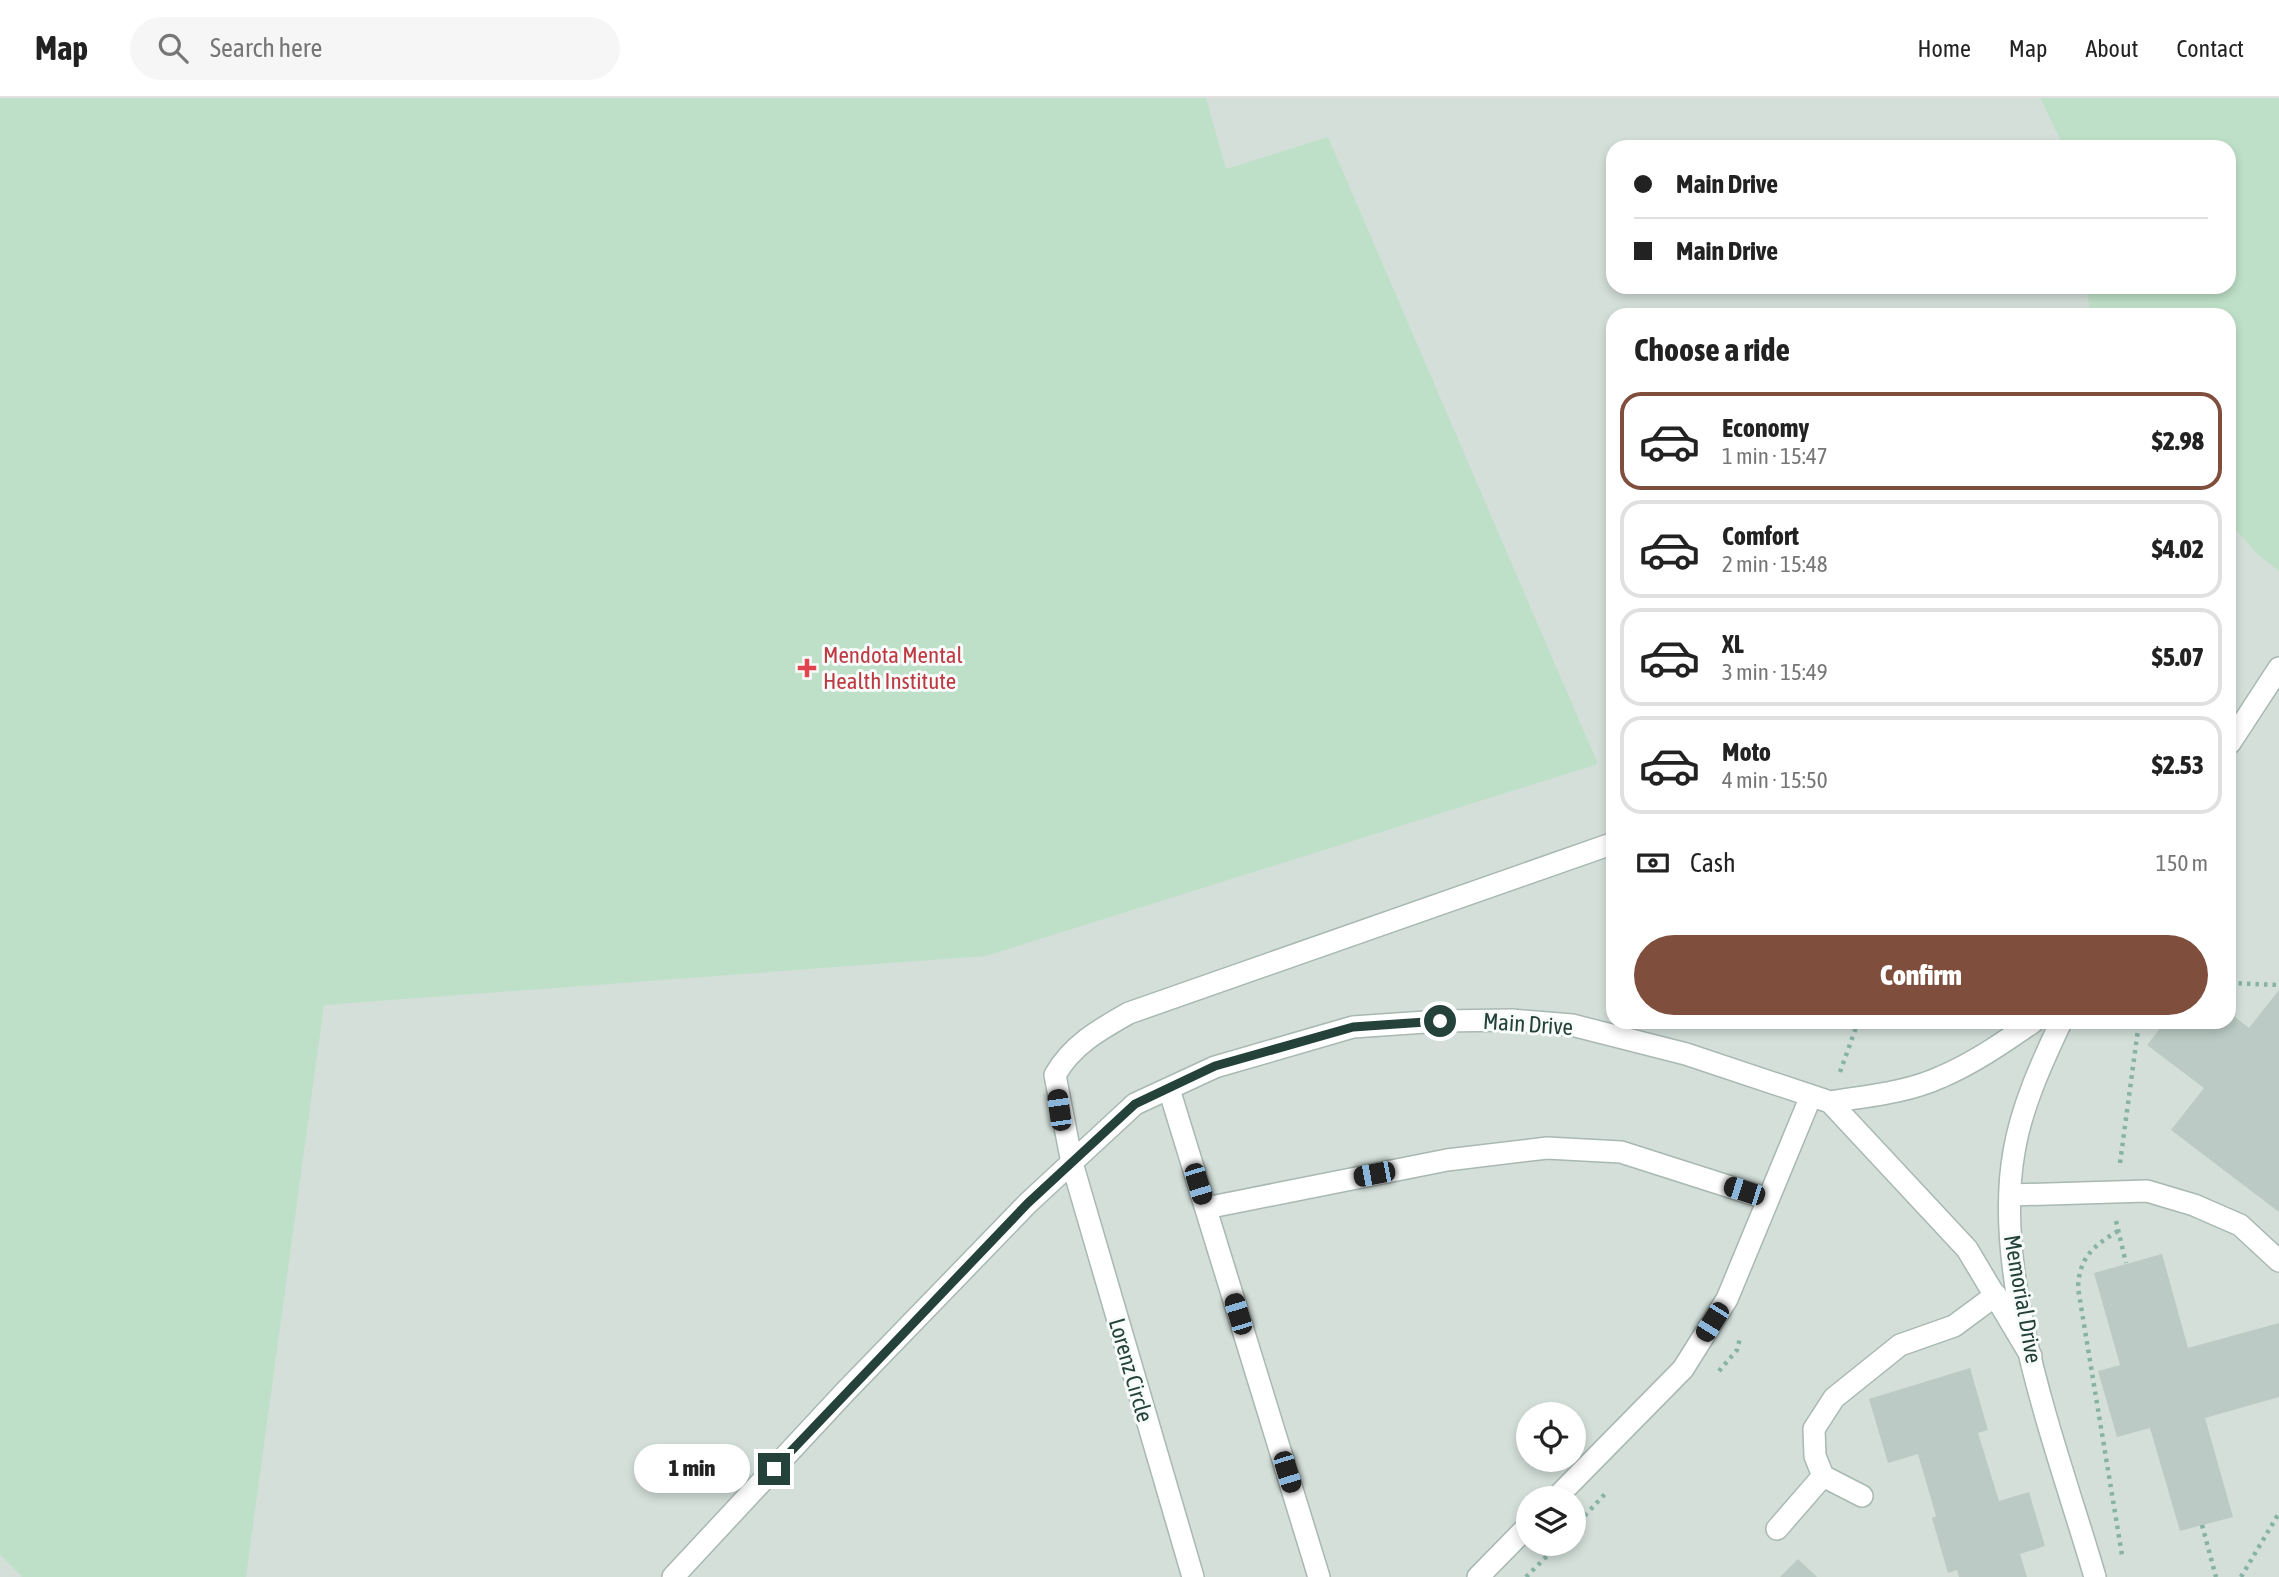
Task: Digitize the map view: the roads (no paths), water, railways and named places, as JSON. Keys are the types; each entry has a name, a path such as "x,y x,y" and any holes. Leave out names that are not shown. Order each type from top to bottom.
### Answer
{"lane":[{"path":"2236,734 2279,668"},
{"name":"Lorenz Circle","path":"1193,1577 1072,1163 1055,1075 1066,1056 1091,1035 1129,1013 1606,846"},
{"name":"Main Drive","path":"686,1573 845,1392 1072,1163 1135,1104 1215,1066 1353,1027 1440,1021 1512,1020 1572,1025 1686,1054 1821,1099 1899,1091 1939,1078 1987,1054 2024,1029"},
{"name":"Memorial Drive","path":"2059,1029 2025,1112 2014,1152 2010,1229 2016,1284 2031,1356 2095,1577"},
{"path":"1169,1089 1320,1577"},
{"path":"1568,1486 1683,1369 1727,1299 1768,1199 1821,1099"},
{"name":"Main Drive","path":"1821,1099 1967,1249 2031,1356"},
{"path":"1206,1208 1447,1160 1547,1147 1621,1152 1768,1199"},
{"path":"2012,1195 2147,1191 2194,1205 2240,1226 2278,1257"},
{"path":"1862,1496 1823,1476 1815,1456 1814,1429 1834,1398 1900,1345 1954,1326 1996,1295"},
{"path":"1777,1529 1823,1476"},
{"path":"1478,1577 1516,1538"}],"place":[{"name":"Mendota Mental Health Institute","path":"807,668"}]}
